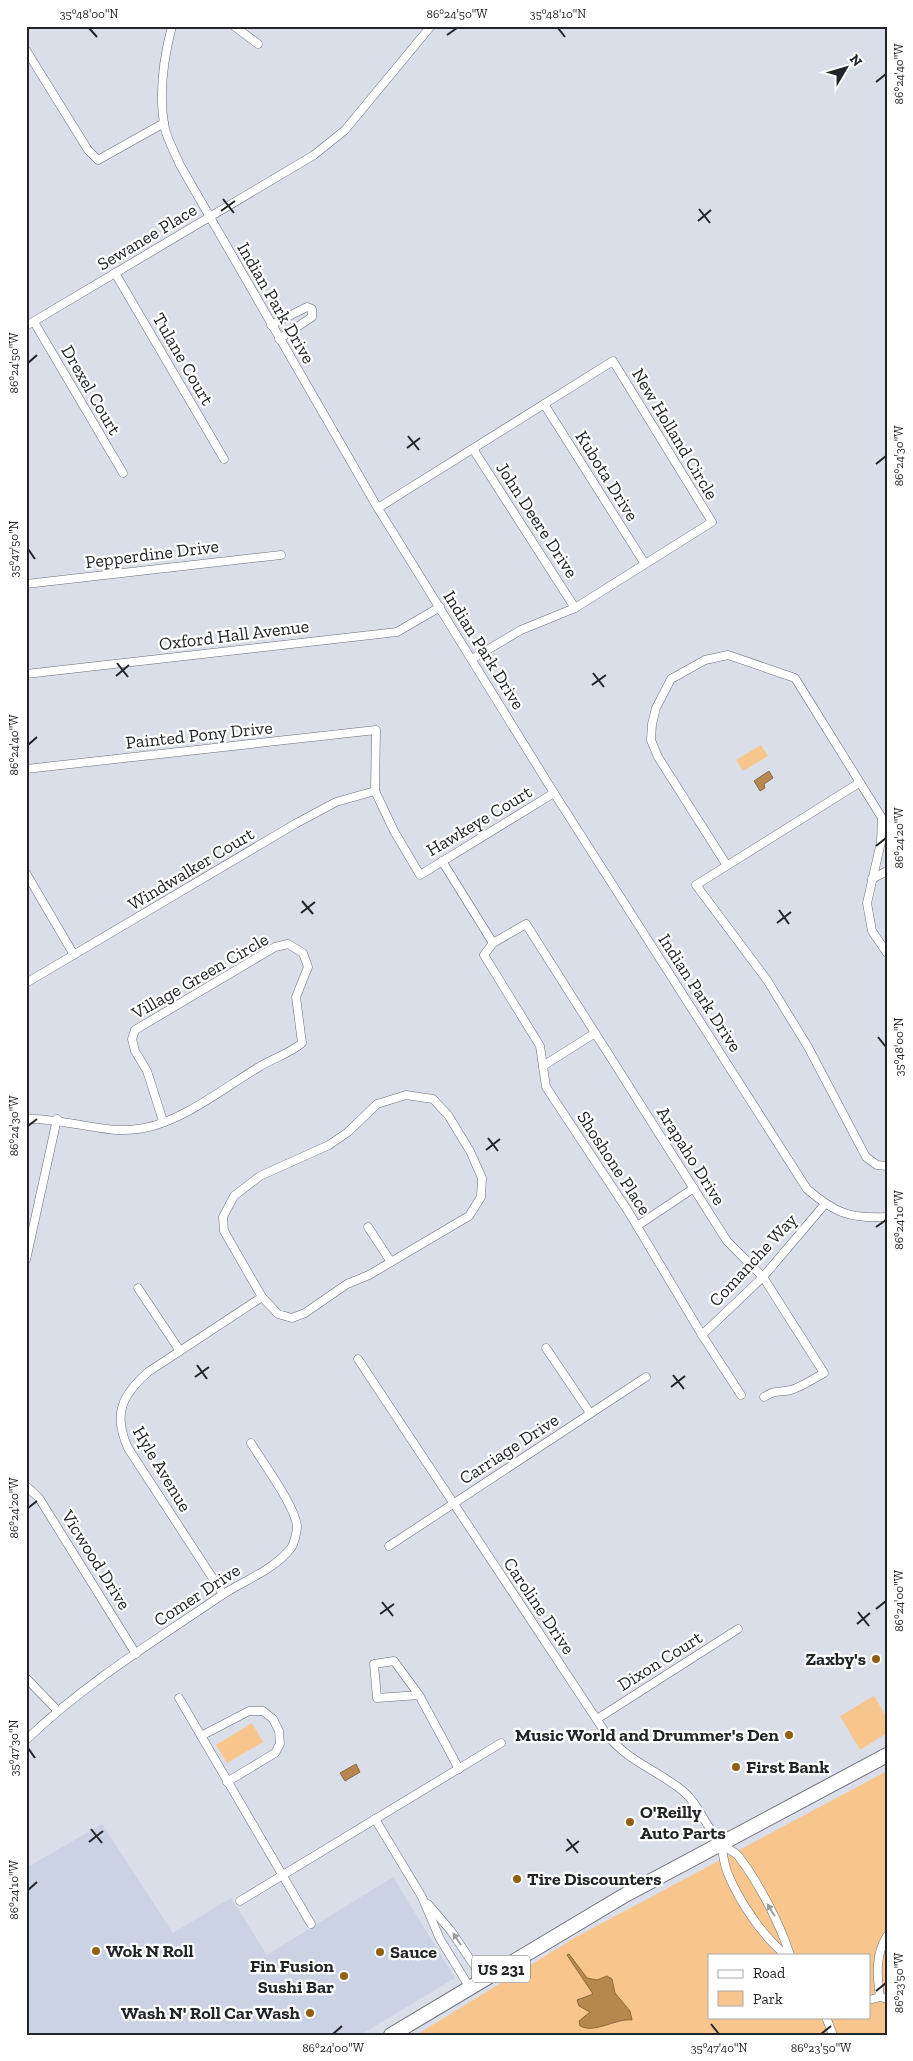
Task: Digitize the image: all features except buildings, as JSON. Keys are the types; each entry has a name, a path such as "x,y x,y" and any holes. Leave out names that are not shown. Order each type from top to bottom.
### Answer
{"highway":[{"name":"US 231","path":"391,2035 625,1895 887,1755"}],"street":[{"name":"Indian Park Drive","path":"172,26 164,59 161,93 164,123 180,165 208,217 378,508 554,793 807,1189 825,1204 860,1218 887,1217"},
{"path":"234,26 258,44"},
{"name":"Sewanee Place","path":"26,326 314,155 345,130 431,26"},
{"path":"26,50 88,150 98,160 164,123"},
{"name":"Tulane Court","path":"115,273 224,459"},
{"path":"271,325 307,307 312,309 312,317 279,339"},
{"name":"Drexel Court","path":"34,322 123,473"},
{"name":"New Holland Circle","path":"378,508 613,361 644,410 712,522 575,608 521,630 472,658"},
{"name":"Kubota Drive","path":"544,404 645,564"},
{"name":"John Deere Drive","path":"473,449 575,608"},
{"name":"Pepperdine Drive","path":"26,584 281,554"},
{"name":"Oxford Hall Avenue","path":"26,674 397,632 440,608"},
{"path":"726,864 658,757 651,740 652,724 664,691 671,679 705,660 728,655 795,678 887,826"},
{"name":"Painted Pony Drive","path":"26,769 376,730 375,792"},
{"path":"859,783 696,884 767,980 808,1047 866,1157 877,1165 887,1166"},
{"name":"Hawkeye Court","path":"375,792 394,832 420,875 554,793"},
{"name":"Windwalker Court","path":"26,983 295,824 336,802 375,792"},
{"path":"882,818 881,842 867,903 872,931 887,953"},
{"path":"442,861 493,943"},
{"path":"872,879 887,871"},
{"path":"26,873 74,955"},
{"name":"Arapaho Drive","path":"493,943 526,924 727,1241 763,1277 824,1373 802,1386 789,1390 775,1390 764,1397"},
{"name":"Shoshone Place","path":"493,943 484,956 540,1046 546,1087 637,1226 702,1335 741,1395"},
{"name":"Village Green Circle","path":"288,944 303,953 308,967 296,997 302,1042 293,1050 260,1066 186,1111 164,1121 147,1071 135,1051 132,1039 135,1030 275,947 288,944"},
{"path":"543,1066 595,1033"},
{"path":"406,1095 433,1100 448,1115 470,1151 482,1178 480,1197 469,1216 391,1262 369,1275 347,1284 305,1313 292,1318 278,1314 262,1298 224,1231 223,1217 234,1196 260,1176 329,1145 348,1132 377,1104 406,1095"},
{"path":"26,1119 57,1120 96,1127 126,1129 144,1128 164,1121"},
{"path":"26,1260 57,1120"},
{"path":"637,1226 694,1188"},
{"name":"Comanche Way","path":"702,1335 763,1277 825,1204"},
{"path":"368,1227 391,1262"},
{"path":"138,1288 180,1350"},
{"name":"Hyle Avenue","path":"223,1594 128,1448 121,1432 120,1415 125,1398 134,1384 148,1372 262,1298"},
{"path":"546,1348 590,1413"},
{"name":"Caroline Drive","path":"358,1359 614,1745 628,1757 675,1784 686,1793 721,1844"},
{"name":"Carriage Drive","path":"388,1546 646,1377"},
{"name":"Comer Drive","path":"26,1740 57,1710 223,1594 270,1566 292,1547 297,1527 292,1510 251,1444"},
{"name":"Vicwood Drive","path":"26,1486 39,1498 136,1654"},
{"name":"Dixon Court","path":"597,1719 738,1629"},
{"path":"419,1695 376,1698 374,1664 394,1661 419,1695 459,1769"},
{"path":"26,1678 57,1710"},
{"path":"179,1698 311,1924"},
{"path":"201,1736 249,1711 263,1711 272,1719 279,1731 280,1744 274,1753 227,1782"},
{"path":"240,1901 502,1744"},
{"path":"375,1819 422,1897 440,1939 470,1988"},
{"path":"721,1844 727,1873 763,1932 774,1946 785,1954"},
{"path":"721,1844 738,1856 781,1927 790,1954"},
{"path":"422,1897 451,1931 484,1980"},
{"path":"870,2000 883,1998 877,1972 880,1945 887,1936"},
{"path":"828,2018 832,2035"}],"shaded area":[{"path":"769,771 773,778 764,784 765,788 760,791 754,781"},
{"path":"356,1764 360,1772 345,1781 340,1773"},
{"path":"102,1824 173,1933 231,1898 267,1955 393,1877 455,1978 360,2035 26,2035 26,1868"},
{"path":"569,1954 587,1978 597,1980 607,1976 612,1979 615,1993 630,2011 632,2020 619,2021 592,2028 580,2026 579,2021 590,2012 579,2006 577,2000 593,1994 567,1955"}],"green space":[{"path":"761,745 768,756 743,771 736,760"},
{"path":"874,1696 887,1718 887,1733 860,1750 840,1716"},
{"path":"252,1723 263,1742 227,1763 216,1745"},
{"path":"887,1771 887,2035 416,2035 576,1937"}],"place":[{"name":"Zaxby's","path":"876,1659"},
{"name":"Music World and Drummer's Den","path":"789,1735"},
{"name":"First Bank","path":"736,1767"},
{"name":"O'Reilly Auto Parts","path":"630,1822"},
{"name":"Tire Discounters","path":"517,1879"},
{"name":"Wok N Roll","path":"96,1951"},
{"name":"Sauce","path":"380,1952"},
{"name":"Fin Fusion Sushi Bar","path":"344,1976"},
{"name":"Wash N' Roll Car Wash","path":"310,2013"}]}
